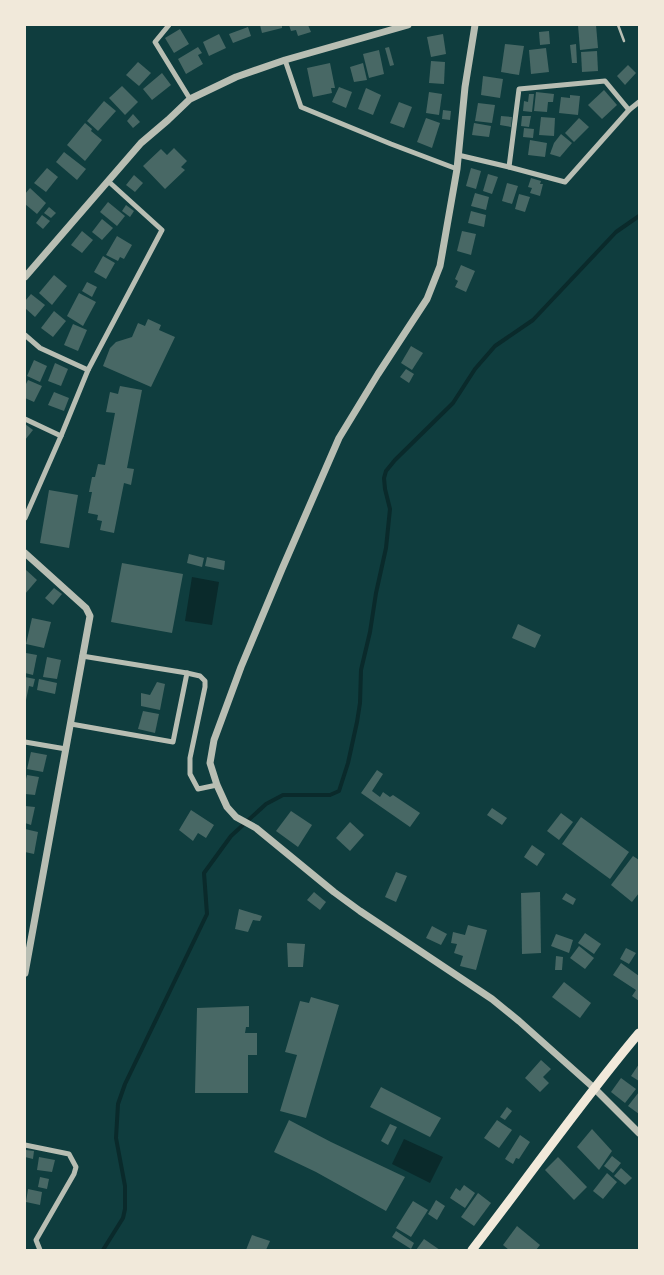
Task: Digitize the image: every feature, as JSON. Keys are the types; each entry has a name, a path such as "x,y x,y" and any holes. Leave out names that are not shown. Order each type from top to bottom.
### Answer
{"main road":[{"path":"472,1250 594,1088 639,1033"}],"street":[{"path":"169,25 155,42 190,98"},
{"path":"25,277 141,143 190,98 236,77 285,60 378,29 408,25"},
{"path":"475,25 465,86 457,169 440,266 427,299 339,438 242,667 214,740 210,763 227,807 236,817 256,828 360,912 492,999 594,1088 639,1133"},
{"path":"285,60 301,107 457,169"},
{"path":"509,167 519,89 605,81 629,110"},
{"path":"458,155 566,182 629,110 639,102"},
{"path":"25,518 62,436 88,370 162,230 108,181"},
{"path":"25,335 40,348 88,370"},
{"path":"25,420 62,436"},
{"path":"25,553 86,608 90,616 28,944 25,973"},
{"path":"82,656 200,676 205,681 205,687 190,758 190,774 198,789 217,785"},
{"path":"71,724 173,742 187,673"},
{"path":"25,742 66,749"},
{"path":"25,1145 69,1154 76,1167 74,1174 36,1240 40,1250"}],"lane":[{"path":"618,25 624,41"}],"water":[{"path":"192,577 219,582 212,625 185,621"},
{"path":"404,1139 443,1157 430,1183 392,1164"}],"building":[{"path":"260,25 282,25 282,28 262,33"},
{"path":"289,25 308,25 311,32 298,36 296,30 291,31"},
{"path":"578,25 596,25 598,48 580,50"},
{"path":"248,27 251,36 233,43 229,34"},
{"path":"180,29 189,44 174,53 165,38"},
{"path":"549,31 550,44 540,45 539,32"},
{"path":"219,34 226,48 209,56 203,42"},
{"path":"443,34 446,54 431,57 427,37"},
{"path":"505,44 524,46 519,75 501,72"},
{"path":"576,44 577,63 572,63 570,45"},
{"path":"198,47 202,53 198,55 203,64 186,74 178,59"},
{"path":"389,47 394,65 390,66 385,48"},
{"path":"546,48 549,72 531,74 529,50"},
{"path":"379,50 384,74 369,78 363,54"},
{"path":"597,51 598,71 582,72 581,52"},
{"path":"431,61 445,62 444,84 429,83"},
{"path":"138,62 151,73 139,86 126,75"},
{"path":"330,63 335,88 331,88 332,93 313,97 307,68"},
{"path":"363,63 367,80 354,82 350,67"},
{"path":"628,65 636,73 625,85 617,76"},
{"path":"162,73 171,85 152,100 143,89"},
{"path":"483,76 503,79 500,98 481,95"},
{"path":"122,86 138,102 125,115 109,98"},
{"path":"339,87 352,92 346,108 332,102"},
{"path":"366,88 381,95 373,115 358,109"},
{"path":"604,90 617,105 602,119 588,105"},
{"path":"429,92 442,94 439,115 426,113"},
{"path":"536,92 554,94 553,102 548,102 547,112 534,111"},
{"path":"529,94 534,94 532,112 523,111 524,101 528,102"},
{"path":"570,95 580,96 578,115 559,113 561,97 570,98"},
{"path":"104,101 116,111 98,131 87,121"},
{"path":"399,102 412,107 404,128 390,123"},
{"path":"478,103 495,105 492,123 475,121"},
{"path":"443,110 451,111 450,120 442,119"},
{"path":"133,114 140,122 133,128 127,121"},
{"path":"501,116 512,117 511,127 500,125"},
{"path":"522,116 531,116 529,127 521,126"},
{"path":"541,117 555,118 554,136 539,135"},
{"path":"426,118 440,123 432,148 417,142"},
{"path":"579,118 589,127 574,142 565,133"},
{"path":"85,123 102,140 85,161 67,145"},
{"path":"474,123 491,126 489,137 472,135"},
{"path":"524,128 534,129 533,138 523,137"},
{"path":"561,134 572,143 560,157 550,154 554,143"},
{"path":"530,140 547,143 545,157 528,155"},
{"path":"174,148 187,161 181,167 185,170 165,189 143,166 161,149 167,155"},
{"path":"64,152 86,169 77,180 56,162"},
{"path":"47,168 58,177 46,192 34,183"},
{"path":"471,168 481,171 476,189 466,186"},
{"path":"488,174 498,177 492,194 483,191"},
{"path":"134,175 143,183 135,192 126,185"},
{"path":"531,178 541,181 540,184 543,184 540,196 530,193 532,188 528,187"},
{"path":"507,183 518,186 512,204 502,201"},
{"path":"30,188 46,203 37,214 25,204 25,194"},
{"path":"475,193 489,197 486,210 471,206"},
{"path":"519,194 530,197 525,212 515,209"},
{"path":"108,202 125,216 117,226 100,212"},
{"path":"126,205 134,211 130,217 122,211"},
{"path":"49,207 56,213 51,218 44,213"},
{"path":"471,211 486,215 484,227 468,223"},
{"path":"42,215 50,221 43,229 36,223"},
{"path":"102,219 113,228 102,240 92,232"},
{"path":"82,231 93,240 82,253 71,245"},
{"path":"462,231 476,234 471,255 457,251"},
{"path":"117,236 132,245 124,259 120,257 118,261 106,255"},
{"path":"103,256 115,263 106,279 94,272"},
{"path":"461,265 475,271 466,292 455,287 458,281 455,279"},
{"path":"54,275 67,286 52,305 39,293"},
{"path":"87,282 97,287 92,297 82,291"},
{"path":"79,293 96,302 83,326 67,316"},
{"path":"31,294 45,305 35,317 25,308 25,301"},
{"path":"54,311 66,321 53,337 41,328"},
{"path":"148,319 161,325 159,330 175,337 151,387 103,366 110,348 116,342 132,337 138,323 145,326"},
{"path":"73,324 87,330 78,351 64,345"},
{"path":"411,346 423,353 412,370 401,363"},
{"path":"34,360 47,366 40,382 27,376"},
{"path":"55,363 68,369 61,386 48,381"},
{"path":"406,369 414,374 409,383 400,377"},
{"path":"28,380 42,386 34,402 25,398 25,386"},
{"path":"120,386 142,390 127,468 134,469 131,485 124,483 114,533 100,530 102,521 97,520 98,515 88,513 92,492 89,492 92,477 95,477 98,464 105,465 115,413 106,412 110,392 118,394"},
{"path":"54,392 69,398 64,411 48,405"},
{"path":"25,424 33,430 25,440"},
{"path":"49,490 78,495 69,548 40,543"},
{"path":"189,554 204,558 202,567 187,563"},
{"path":"207,557 225,561 224,570 205,566"},
{"path":"122,563 183,574 172,633 111,622"},
{"path":"25,569 37,580 25,594"},
{"path":"54,588 62,594 53,605 45,598"},
{"path":"32,618 51,622 44,648 26,644"},
{"path":"518,624 541,635 535,648 512,638"},
{"path":"26,653 37,655 33,675 25,673"},
{"path":"47,657 61,660 57,679 43,677"},
{"path":"25,677 35,679 33,687 29,686 26,700"},
{"path":"39,679 57,683 55,694 37,690"},
{"path":"157,682 165,684 160,710 141,706 141,693 150,695"},
{"path":"143,711 159,714 155,733 138,729"},
{"path":"31,752 47,755 43,772 27,769"},
{"path":"377,770 383,774 372,791 380,797 383,792 390,797 393,795 420,813 410,827 361,793"},
{"path":"27,775 39,777 35,795 25,794"},
{"path":"25,806 35,807 31,825 25,823"},
{"path":"492,808 507,818 502,825 487,815"},
{"path":"191,810 214,825 206,838 198,833 193,841 179,830"},
{"path":"291,811 312,825 298,847 276,831"},
{"path":"561,813 573,822 559,840 547,831"},
{"path":"581,817 629,852 610,879 562,844"},
{"path":"350,822 364,835 350,851 336,838"},
{"path":"25,829 38,832 34,854 25,852"},
{"path":"532,845 545,854 537,866 524,857"},
{"path":"633,856 639,860 639,893 632,902 611,885"},
{"path":"396,872 407,876 396,902 385,897"},
{"path":"314,892 326,902 320,910 307,900"},
{"path":"540,892 541,953 522,954 521,893"},
{"path":"566,893 576,899 573,905 562,899"},
{"path":"239,909 262,916 260,921 253,920 248,932 235,929"},
{"path":"468,925 487,930 476,970 460,966 463,956 454,953 457,944 451,943 453,932 465,935"},
{"path":"432,926 447,934 441,945 426,938"},
{"path":"585,933 601,944 594,954 578,943"},
{"path":"556,934 573,940 569,953 551,946"},
{"path":"287,943 305,944 303,967 288,967"},
{"path":"579,946 594,958 585,969 570,958"},
{"path":"626,948 636,953 629,964 620,959"},
{"path":"556,956 563,957 562,970 555,970"},
{"path":"621,963 639,976 639,1001 632,996 636,990 613,975"},
{"path":"564,982 591,1003 580,1018 552,997"},
{"path":"311,997 339,1005 306,1118 280,1111 297,1055 285,1052 300,1001 309,1003"},
{"path":"249,1006 249,1027 246,1027 245,1033 257,1033 257,1055 248,1055 248,1093 195,1093 197,1008"},
{"path":"541,1060 551,1069 543,1077 549,1083 540,1092 525,1078"},
{"path":"639,1064 639,1081 631,1076"},
{"path":"621,1078 636,1089 625,1103 611,1092"},
{"path":"381,1087 441,1118 430,1137 370,1107"},
{"path":"639,1092 639,1114 628,1106"},
{"path":"507,1107 512,1111 505,1120 500,1117"},
{"path":"289,1120 405,1177 386,1211 316,1172 274,1152"},
{"path":"497,1120 512,1130 499,1148 484,1138"},
{"path":"390,1124 397,1127 388,1145 381,1141"},
{"path":"592,1129 612,1151 599,1170 577,1147"},
{"path":"520,1135 530,1142 519,1159 516,1158 513,1164 505,1159"},
{"path":"26,1150 34,1151 33,1159 25,1157"},
{"path":"612,1156 621,1163 613,1173 604,1166"},
{"path":"39,1157 55,1160 52,1172 37,1170"},
{"path":"558,1157 587,1187 574,1200 545,1170"},
{"path":"621,1168 632,1178 625,1185 614,1176"},
{"path":"607,1173 617,1182 603,1199 593,1191"},
{"path":"40,1177 49,1179 47,1189 38,1187"},
{"path":"464,1185 475,1193 465,1208 450,1198 456,1188 460,1191"},
{"path":"28,1189 42,1192 40,1205 26,1202"},
{"path":"478,1193 491,1203 474,1226 461,1217"},
{"path":"436,1200 445,1206 437,1220 428,1214"},
{"path":"413,1201 428,1210 411,1237 396,1228"},
{"path":"517,1226 540,1245 536,1250 509,1250 503,1245"},
{"path":"396,1231 414,1243 411,1249 392,1237"},
{"path":"252,1235 270,1241 266,1250 246,1250"},
{"path":"424,1239 440,1250 416,1250"}],"waterway":[{"path":"103,1250 123,1218 125,1209 125,1186 116,1138 118,1104 125,1084 207,914 204,873 231,836 266,804 283,795 330,795 339,791 348,763 357,722 360,703 361,670 386,548 390,509 385,489 384,478 386,471 453,403 475,369 495,346 533,320 616,232 639,216"}]}
